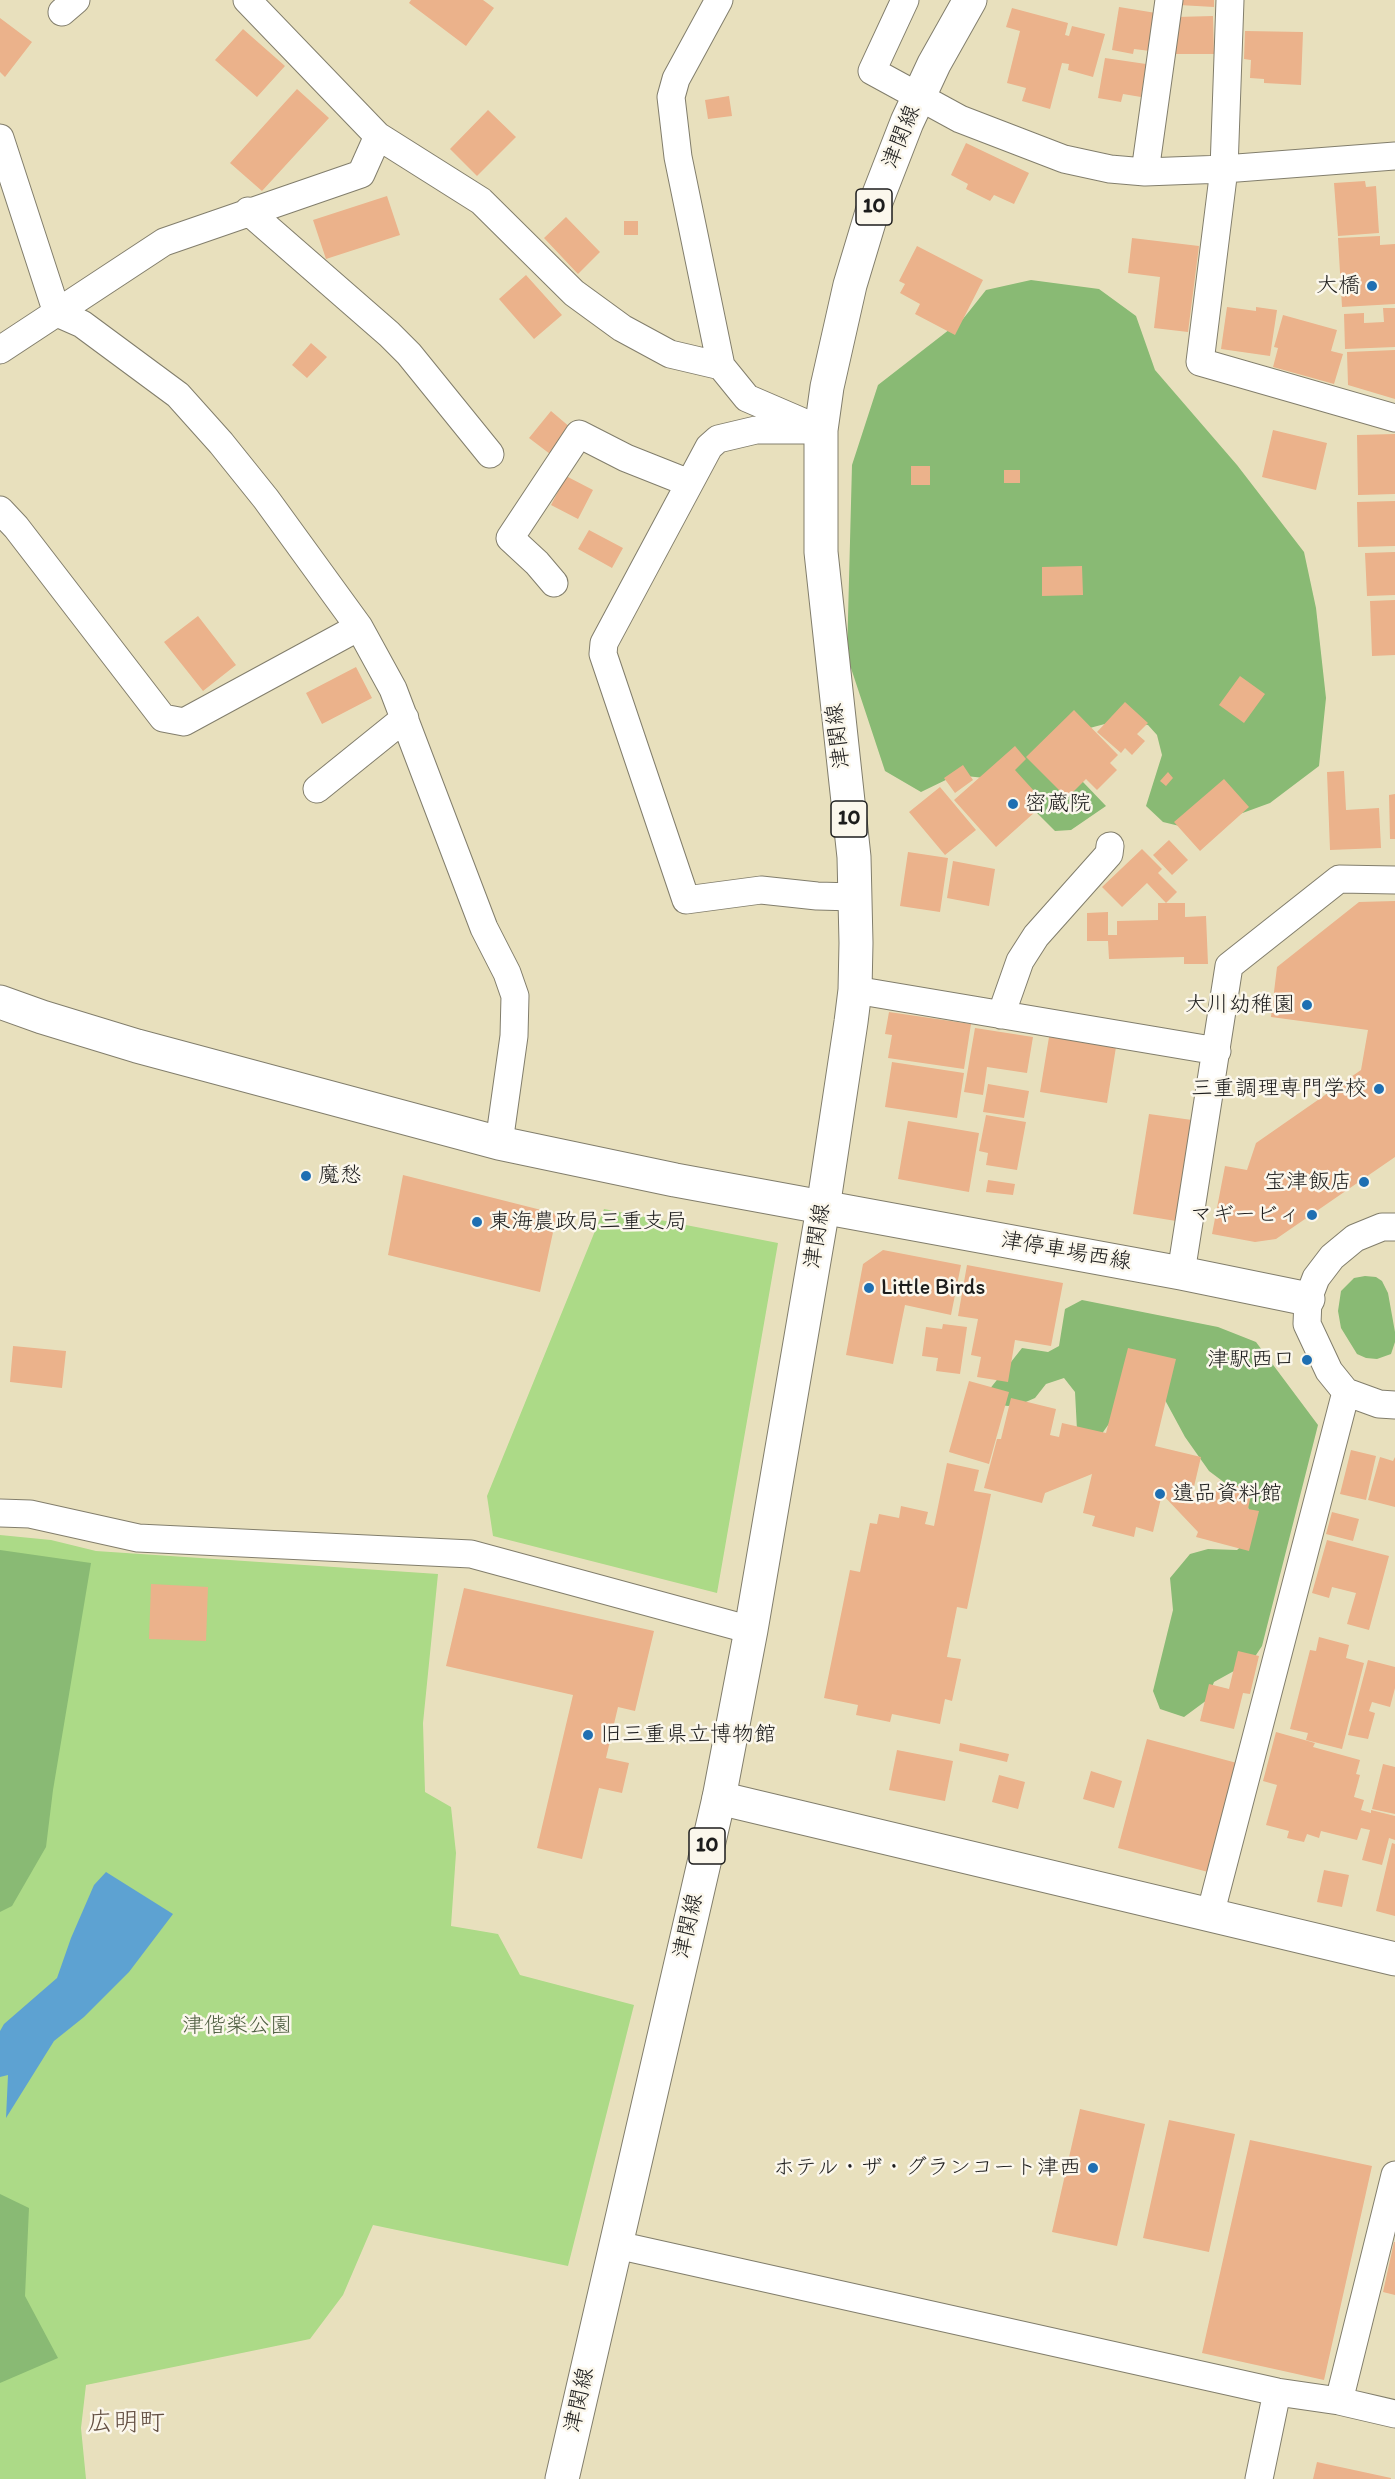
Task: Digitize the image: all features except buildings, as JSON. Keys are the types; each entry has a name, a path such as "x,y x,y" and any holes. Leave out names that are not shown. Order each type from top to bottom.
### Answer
{"main road":[{"name":"津関線","path":"561,2479 719,1798 751,1630 823,1208 855,990 854,857 821,552 821,430 827,387 850,285 872,212 918,97 970,0"},
{"name":"津停車場西線","path":"0,1002 137,1046 499,1143 675,1180 1181,1273 1308,1299"},
{"path":"719,1798 1395,1959"}],"street":[{"path":"247,0 378,136 481,201 574,293 622,328 670,354 721,366"},
{"path":"719,0 676,79 672,97 678,157 721,366 747,398 821,430"},
{"path":"905,0 872,71 960,119 1064,159 1110,170 1145,172 1224,170 1395,156"},
{"path":"1145,172 1169,0"},
{"path":"1230,0 1224,170 1200,362 1395,417"},
{"path":"0,350 164,242 248,211 361,174 378,136"},
{"path":"0,138 57,313 82,324 178,395 221,442 266,499 359,627 393,689 484,928 507,973 515,996 514,1036 499,1143"},
{"path":"248,211 410,354 490,454"},
{"path":"821,430 756,430 718,439 709,447 604,643 603,654 686,900 761,890 817,896 855,897"},
{"path":"554,583 537,563 510,538 579,434 626,458 689,483"},
{"path":"0,510 163,718 184,722 359,627"},
{"path":"317,789 405,718"},
{"path":"1001,1015 1020,961 1036,936 1109,854 1110,846"},
{"path":"1181,1273 1229,966 1339,879 1395,880"},
{"path":"855,990 1217,1051"},
{"path":"1395,1227 1382,1227 1355,1238 1332,1257 1316,1278 1308,1299 1307,1324 1329,1371 1346,1392 1379,1404 1395,1405"},
{"path":"1210,1915 1346,1392"},
{"path":"0,1513 30,1514 138,1538 471,1554 751,1630"},
{"path":"1339,2401 1395,2175"},
{"path":"617,2245 1277,2392 1339,2401 1395,2414"},
{"path":"1259,2479 1277,2392"}],"green space":[{"path":"1031,280 1099,289 1136,316 1155,370 1237,465 1304,552 1316,608 1326,698 1319,766 1270,803 1196,830 1163,822 1146,806 1162,755 1157,735 1148,725 1116,721 1071,733 1060,758 1106,806 1071,830 1055,831 1004,780 956,775 921,792 885,771 847,656 852,465 878,385 963,319 986,290"},
{"path":"604,1209 778,1243 717,1593 493,1536 487,1496"},
{"path":"1376,1277 1382,1281 1388,1293 1395,1332 1391,1354 1377,1359 1357,1354 1341,1328 1338,1311 1341,1291 1354,1278"},
{"path":"1082,1300 1218,1327 1256,1342 1318,1425 1262,1646 1252,1661 1214,1682 1207,1700 1184,1717 1160,1709 1153,1691 1173,1610 1170,1578 1190,1554 1208,1549 1237,1550 1243,1545 1249,1510 1245,1498 1209,1471 1185,1437 1165,1400 1120,1408 1101,1435 1077,1430 1075,1392 1064,1378 1046,1384 1035,1398 1021,1404 1008,1406 994,1404 989,1390 1022,1348 1048,1352 1059,1346 1065,1309"},
{"name":"津偕楽公園","path":"0,1535 51,1540 96,1551 438,1574 423,1723 425,1792 451,1807 456,1853 451,1926 498,1934 520,1975 634,2005 568,2266 373,2225 343,2295 310,2339 86,2385 81,2428 86,2479 0,2479"},
{"path":"0,1550 91,1563 53,1790 46,1847 12,1906 0,1912"},
{"path":"0,2194 29,2208 25,2296 58,2358 0,2383"}],"water":[{"path":"106,1872 173,1914 129,1972 84,2017 54,2041 6,2118 8,2075 0,2077 0,2031 4,2024 57,1978 94,1885"}],"place":[{"name":"大橋","path":"1372,286"},
{"name":"密蔵院","path":"1013,804"},
{"name":"大川幼稚園","path":"1307,1005"},
{"name":"三重調理専門学校","path":"1379,1089"},
{"name":"魔愁","path":"306,1176"},
{"name":"宝津飯店","path":"1364,1182"},
{"name":"マギービィ","path":"1312,1215"},
{"name":"東海農政局三重支局","path":"477,1222"},
{"name":"Little Birds","path":"869,1288"},
{"name":"津駅西口","path":"1307,1360"},
{"name":"遺品資料館","path":"1160,1494"},
{"name":"旧三重県立博物館","path":"588,1735"},
{"name":"ホテル・ザ・グランコート津西","path":"1093,2168"}],"district":[{"name":"広明町","path":"126,2423"}]}
